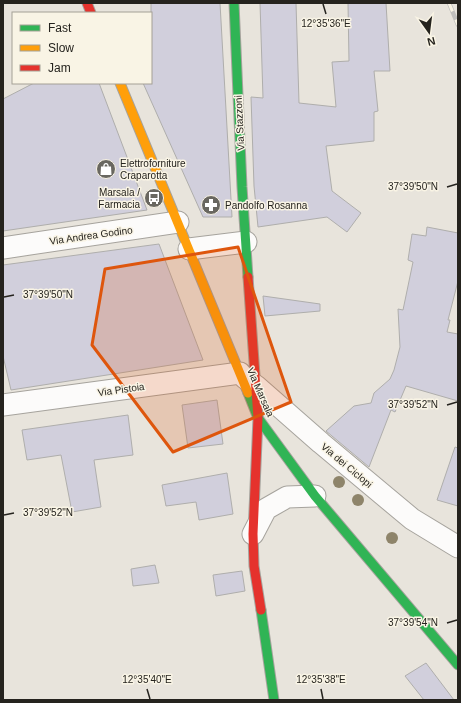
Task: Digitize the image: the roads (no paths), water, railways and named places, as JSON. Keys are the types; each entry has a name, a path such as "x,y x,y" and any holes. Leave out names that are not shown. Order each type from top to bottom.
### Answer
{"street":[{"name":"Via Stazzoni","path":"234,3 246,242 246,378 258,418 252,534 254,566 274,700"},
{"name":"Via Marsala","path":"120,84 189,249 246,378 258,418 315,496 458,664"},
{"name":"Via Andrea Godino","path":"3,248 178,222"},
{"path":"189,249 246,242"},
{"name":"Via Pistoia","path":"3,405 246,378"},
{"name":"Via dei Ciclopi","path":"246,378 412,519 458,548"},
{"path":"252,534 266,509 287,497 315,496"}],"railway":[{"path":"449,3 458,25"}],"place":[{"name":"Elettroforniture Craparotta","path":"106,169"},
{"name":"Marsala / Farmacia","path":"154,198"},
{"name":"Pandolfo Rosanna","path":"211,205"}]}
